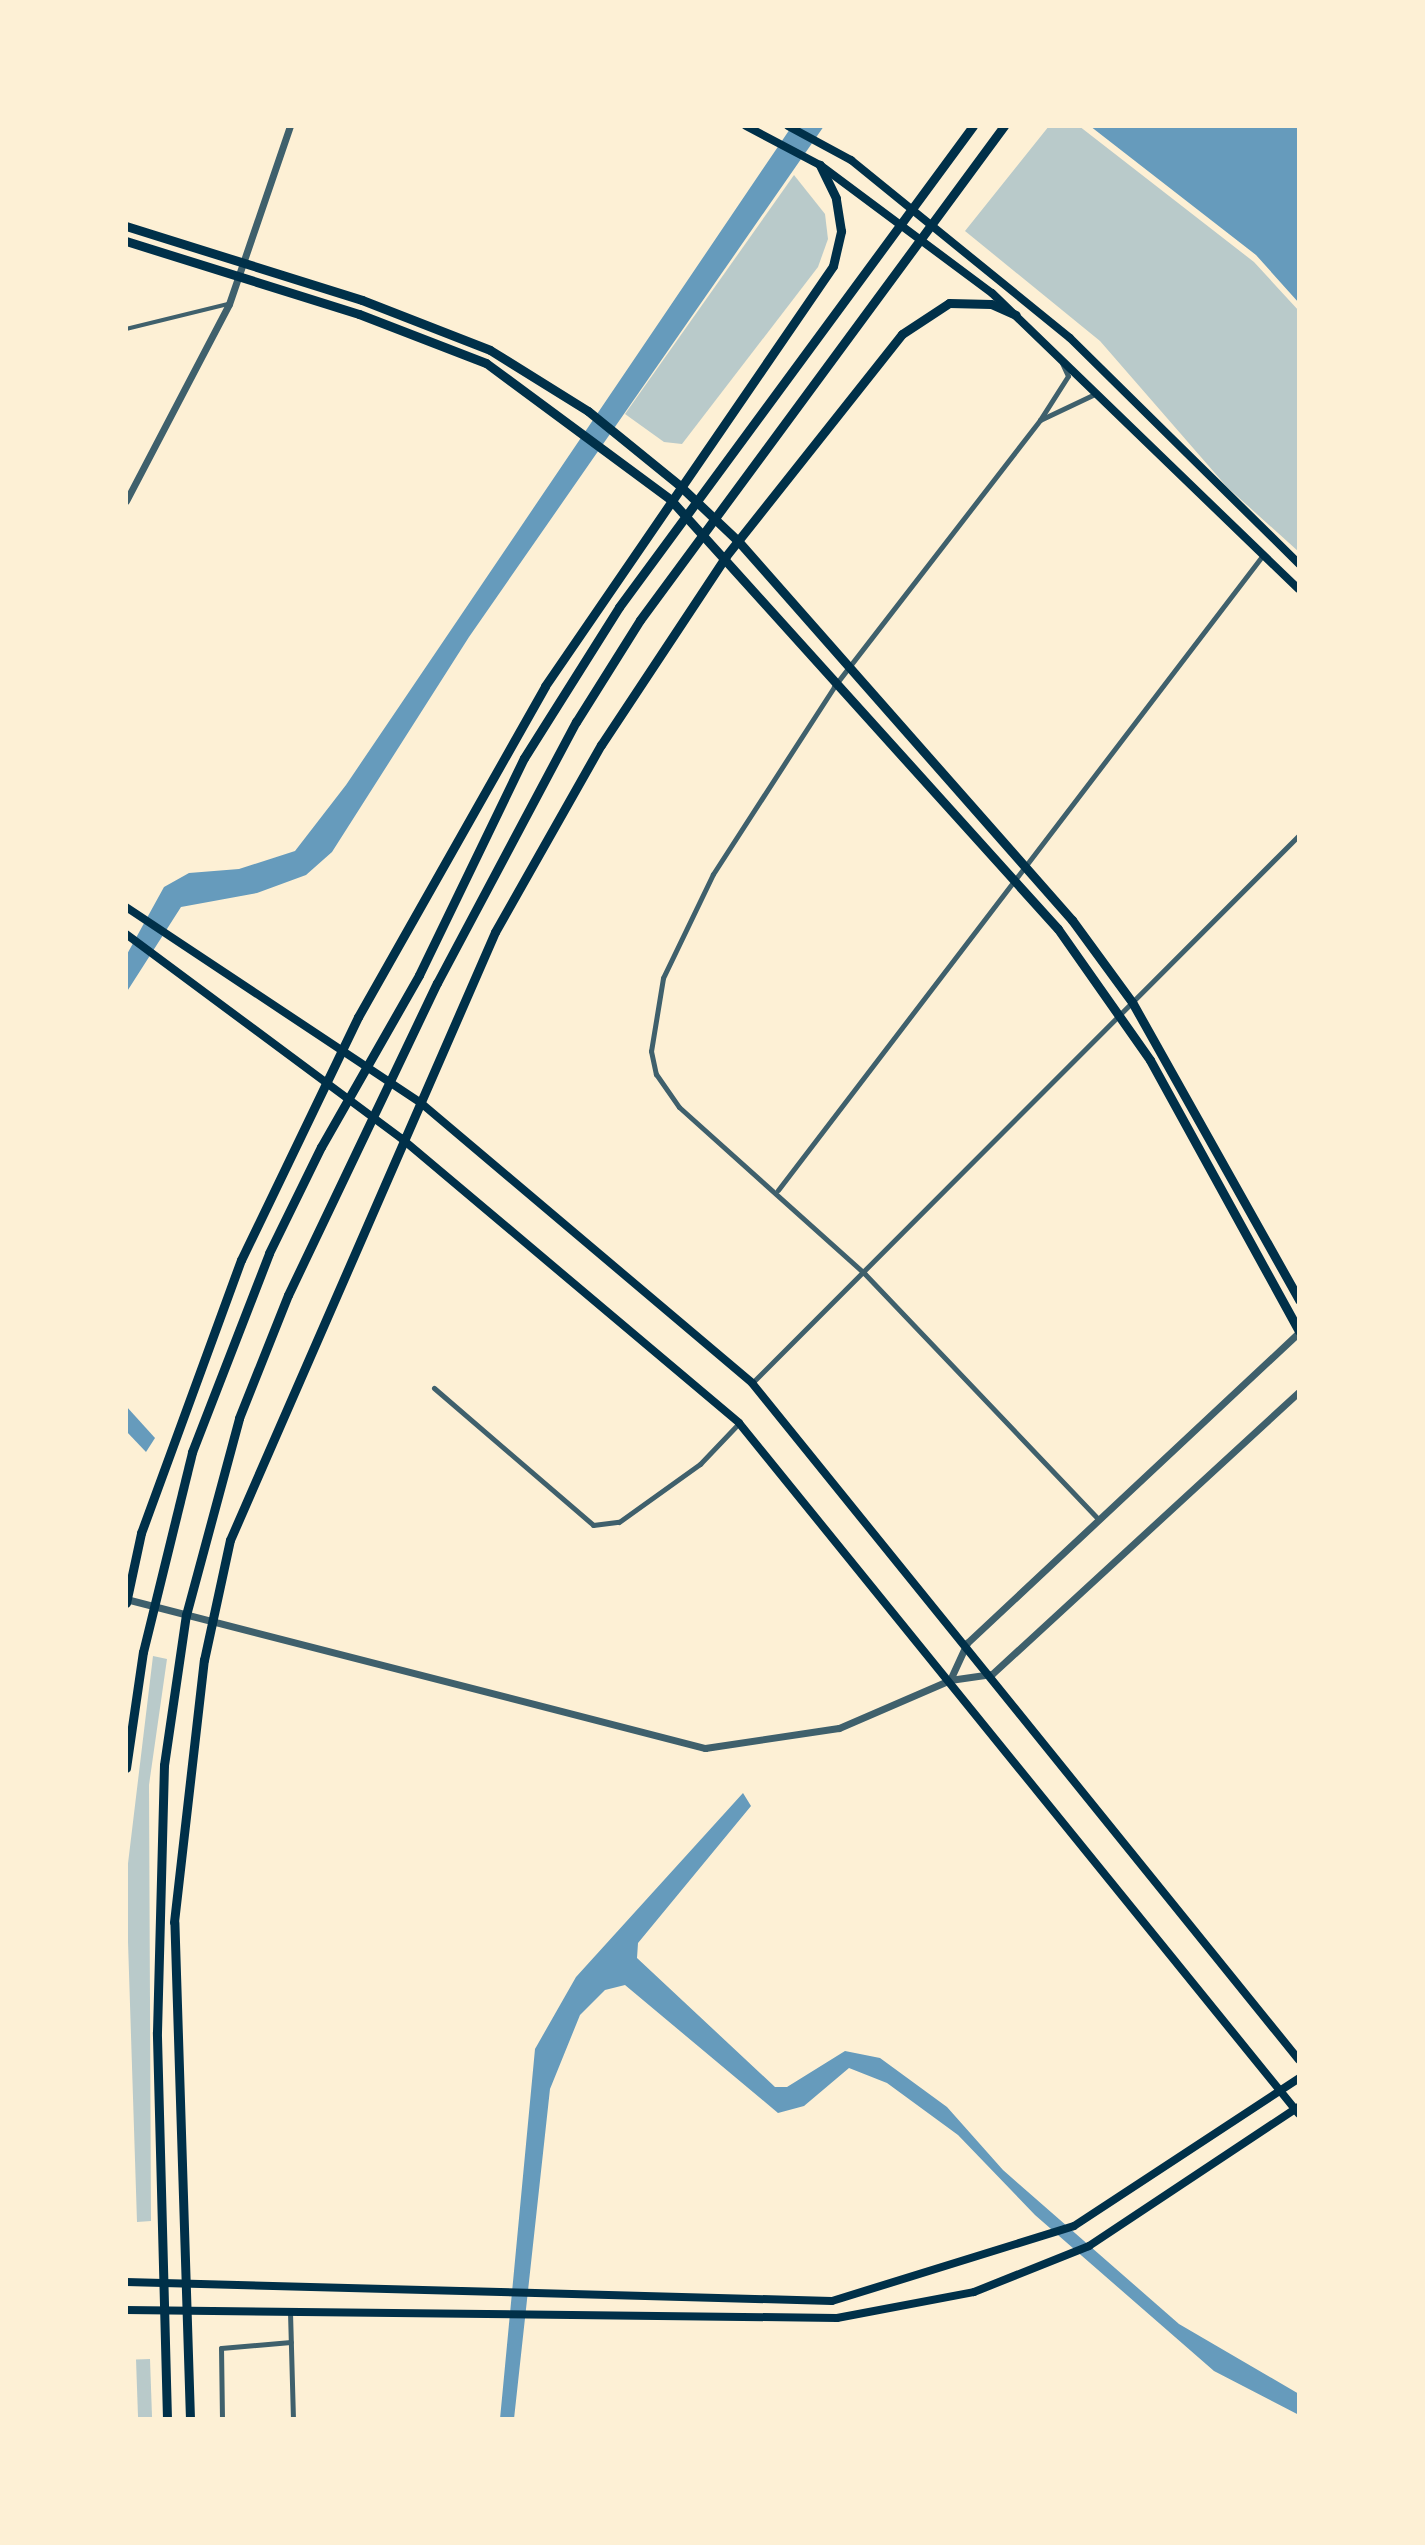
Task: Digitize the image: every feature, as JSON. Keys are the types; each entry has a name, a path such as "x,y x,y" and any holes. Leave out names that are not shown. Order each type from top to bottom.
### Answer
{"main road":[{"path":"746,126 820,165 1016,315 1099,392 1299,589"},
{"path":"788,126 828,147 1070,338 1299,564"},
{"path":"126,1768 156,1608 192,1452 224,1361 269,1253 348,1099 419,975 524,758 619,607 973,126"},
{"path":"167,2419 157,1869 186,1615 239,1418 373,1117 519,821 640,620 1004,126"},
{"path":"126,1600 141,1533 241,1260 341,1052 545,686 679,485 833,266 841,231 836,198 820,165"},
{"path":"126,226 246,263 490,350 588,411 679,485 739,542 847,670 1026,866 1132,1002 1299,1300"},
{"path":"126,241 241,276 486,363 575,422 635,467 670,499 726,556 834,687 1015,881 1121,1012 1299,1332"},
{"path":"190,2419 174,1922 212,1623 230,1540 401,1138 421,1103 495,932 601,745 726,556 921,315 967,302 1016,315"},
{"path":"126,907 421,1103 752,1383 967,1643 1299,2060"},
{"path":"126,934 401,1138 739,1423 1298,2110 1089,2246 974,2292 837,2318 483,2310 186,2313 126,2310"},
{"path":"126,2282 487,2296 832,2301 1074,2226 1299,2078"}],"street":[{"path":"126,501 229,304 246,263 290,126"},
{"path":"126,329 229,304"},
{"path":"1056,351 1068,376 1040,420 834,687 713,874 663,978 651,1021 653,1064 679,1107 778,1190 864,1273 1098,1519"},
{"path":"1040,420 1099,392"},
{"path":"778,1190 1264,554"},
{"path":"752,1383 1299,835"},
{"path":"950,1680 967,1643 1299,1332"},
{"path":"434,1388 593,1525 619,1522 700,1464 739,1423"},
{"path":"126,1600 705,1748 839,1728 950,1680 992,1674 1299,1392"},
{"path":"290,2312 293,2419"},
{"path":"222,2419 221,2348 291,2342"}],"shaded area":[{"path":"1049,126 1079,126 1254,262 1299,311 1299,552 1227,487 1100,341 965,231"},
{"path":"794,175 825,214 828,239 818,267 682,444 664,442 625,414"},
{"path":"153,1656 167,1659 149,1785 151,2221 137,2222 126,1880"},
{"path":"136,2359 150,2359 152,2419 138,2419"}],"water":[{"path":"792,126 824,126 469,637 332,852 306,875 257,893 181,907 126,993 126,956 164,887 189,873 239,869 295,851 346,785"},
{"path":"1090,126 1299,126 1299,303 1256,255"},
{"path":"126,1406 155,1438 146,1452 126,1431"},
{"path":"743,1793 751,1806 638,1943 637,1958 775,2087 787,2087 845,2051 880,2058 947,2107 1003,2170 1179,2324 1299,2394 1299,2415 1214,2371 1035,2215 958,2135 887,2083 849,2068 804,2106 778,2113 625,1985 605,1990 580,2015 550,2089 514,2419 500,2419 535,2049 576,1977"}]}
